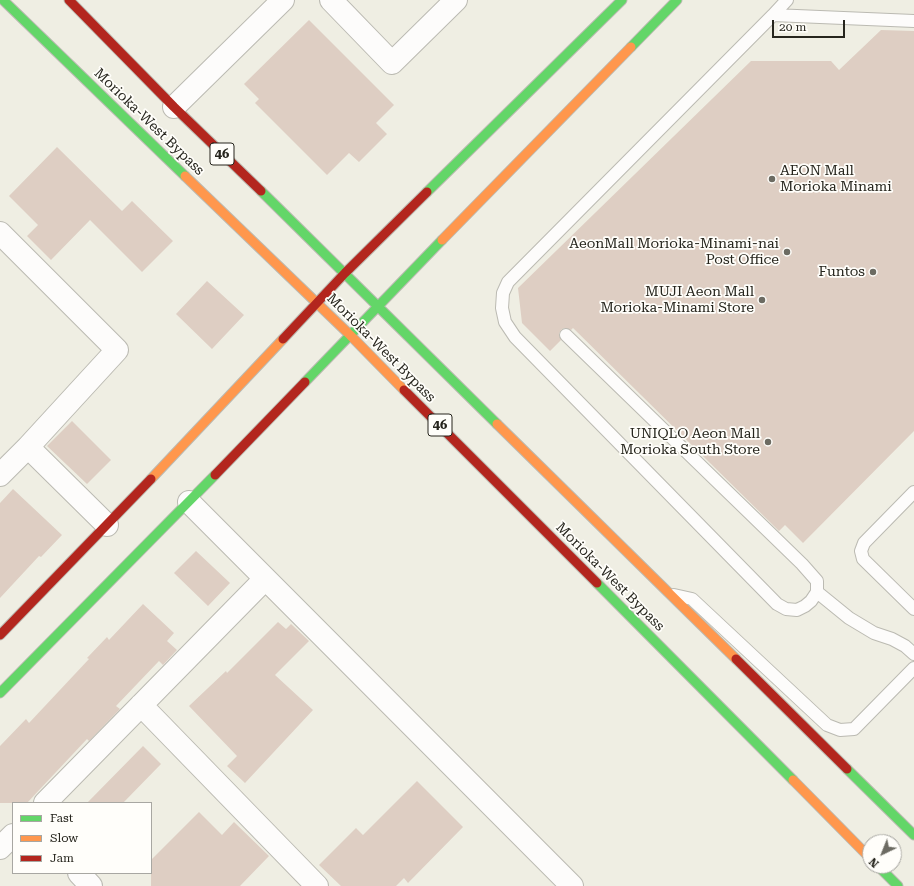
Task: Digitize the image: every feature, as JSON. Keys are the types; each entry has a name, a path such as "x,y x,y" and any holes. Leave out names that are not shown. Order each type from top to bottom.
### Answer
{"main road":[{"name":"Morioka-West Bypass","path":"3,0 350,335 862,850"},
{"name":"Morioka-West Bypass","path":"69,0 174,107 345,273 914,835"},
{"path":"0,635 107,526 345,273 622,0"},
{"path":"0,693 189,502 677,0"},
{"path":"886,874 898,886"}],"street":[{"path":"174,107 283,0"},
{"path":"331,0 392,63 456,0"},
{"path":"0,233 117,350 28,447 0,475"},
{"path":"28,447 107,526"},
{"path":"189,502 572,886"},
{"path":"45,802 266,579"},
{"path":"141,705 317,886"},
{"path":"0,848 12,836"},
{"path":"80,874 92,886"}],"lane":[{"path":"566,335 802,564 817,581 817,592 808,604 797,610 786,610 777,604 515,337 505,322 502,308 503,293 508,282 788,0"},
{"path":"773,15 914,21"},
{"path":"914,492 864,543 861,552 863,559 914,609"},
{"path":"817,592 850,618 874,632 905,646 914,654"},
{"path":"671,595 692,599 827,725 840,730 854,729 914,668"}],"building":[{"path":"309,20 394,105 376,123 387,134 359,162 349,153 327,175 255,103 259,99 244,84"},
{"name":"AEON Mall Morioka Minami","path":"881,30 914,31 914,431 803,543 785,525 779,531 573,328 571,330 564,328 561,330 559,334 561,340 550,351 522,323 518,288 751,61 831,61 839,70"},
{"path":"57,147 122,211 132,201 173,241 142,272 90,220 51,260 27,236 38,225 9,196"},
{"path":"207,281 244,315 212,349 176,314"},
{"path":"72,421 111,460 87,484 47,446"},
{"path":"13,489 62,535 41,557 39,556 0,598 0,503"},
{"path":"196,551 230,583 208,606 174,573"},
{"path":"143,604 174,633 167,641 177,650 163,665 159,661 116,706 120,709 89,741 87,739 28,802 0,803 0,746 26,719 29,723 89,659 87,658 107,637 109,640"},
{"path":"278,622 286,629 291,624 309,641 275,675 313,710 245,783 227,766 237,756 189,706 226,671 227,673"},
{"path":"143,746 161,764 124,802 88,802"},
{"path":"417,781 463,827 408,883 404,878 396,886 341,886 319,865 356,828 363,835"},
{"path":"199,812 222,835 234,822 269,856 240,886 151,886 152,859"}],"traffic: fast":[{"path":"3,0 185,176"},
{"path":"427,192 622,0"},
{"path":"631,47 677,0"},
{"path":"261,191 497,424"},
{"path":"305,382 442,240"},
{"path":"0,693 215,475"},
{"path":"597,583 793,780"},
{"path":"847,769 914,835"},
{"path":"886,874 898,886"}],"traffic: slow":[{"path":"442,240 631,47"},
{"path":"185,176 350,335 404,390"},
{"path":"151,479 283,339"},
{"path":"497,424 736,659"},
{"path":"793,780 862,850"}],"traffic: jam":[{"path":"69,0 174,107 261,191"},
{"path":"283,339 345,273 427,192"},
{"path":"215,475 305,382"},
{"path":"404,390 597,583"},
{"path":"0,635 151,479"},
{"path":"736,659 847,769"}],"place":[{"name":"AEON Mall Morioka Minami","path":"772,179"},
{"name":"AeonMall Morioka-Minami-nai Post Office","path":"787,252"},
{"name":"Funtos","path":"873,272"},
{"name":"MUJI Aeon Mall Morioka-Minami Store","path":"762,300"},
{"name":"UNIQLO Aeon Mall Morioka South Store","path":"768,442"}]}
